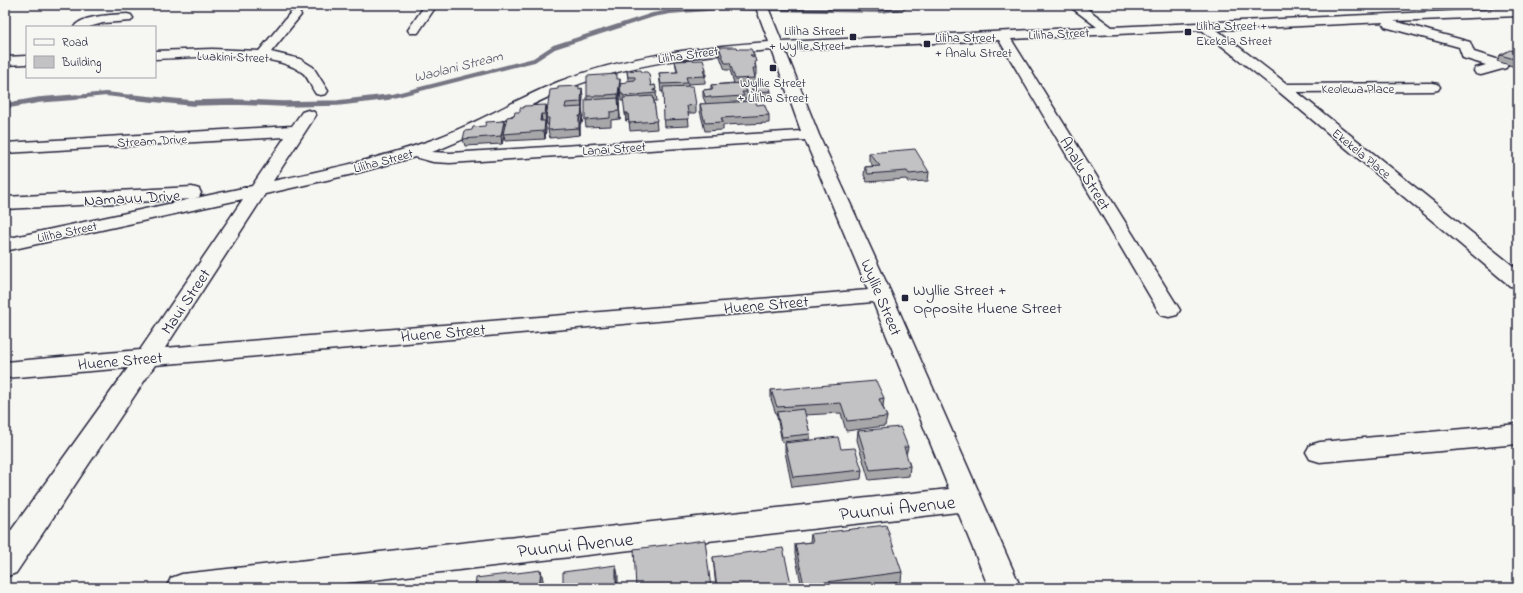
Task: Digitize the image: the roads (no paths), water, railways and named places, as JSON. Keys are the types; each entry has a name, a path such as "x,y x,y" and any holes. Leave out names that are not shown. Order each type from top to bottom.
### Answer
{"street":[{"path":"414,30 431,5"},
{"path":"1074,5 1110,31"},
{"path":"1385,7 1419,16"},
{"name":"Wyllie Street","path":"762,8 812,135 1005,588"},
{"name":"Liliha Street","path":"5,245 352,169 417,151 479,126 548,91 585,77 675,55 727,49 776,46 1518,12"},
{"path":"1497,13 1518,20"},
{"path":"262,55 296,15"},
{"path":"81,26 87,22 97,20 127,18"},
{"path":"1371,19 1465,45 1468,56"},
{"name":"Ekekela Place","path":"1206,27 1283,88 1518,281"},
{"name":"Analu Street","path":"1003,36 1169,310"},
{"name":"Luakini Street","path":"156,56 234,53 262,55 294,63 309,70 321,91"},
{"path":"1446,55 1453,53 1500,65 1481,72"},
{"path":"5,61 26,60"},
{"name":"Keolewa Place","path":"1283,88 1433,87"},
{"name":"Stream Drive","path":"5,148 303,123"},
{"name":"Maui Street","path":"5,564 147,358 303,123"},
{"name":"Lanai Street","path":"417,151 422,155 433,158 461,157 812,135"},
{"name":"Namauu Drive","path":"5,203 259,190"},
{"name":"Huene Street","path":"5,370 881,295"},
{"path":"1320,452 1518,434"},
{"name":"Puunui Avenue","path":"182,588 967,499"}],"waterway":[{"name":"Waolani Stream","path":"389,97 534,60 554,47 653,15 719,8 881,11 904,8 908,5"},
{"name":"Waolani Stream","path":"72,97 106,94 134,97"},
{"name":"Waolani Stream","path":"5,106 39,100 72,97"},
{"name":"Waolani Stream","path":"66,98 72,97"},
{"name":"Waolani Stream","path":"72,97 77,97"},
{"name":"Waolani Stream","path":"134,97 192,103 234,102 283,104 338,103 389,97"},
{"name":"Waolani Stream","path":"134,97 140,98"}],"place":[{"name":"Liliha Street + Ekekela Street","path":"1188,32"},
{"name":"Liliha Street + Wyllie Street","path":"853,37"},
{"name":"Liliha Street + Analu Street","path":"927,44"},
{"name":"Wyllie Street + Liliha Street","path":"773,68"},
{"name":"Wyllie Street + Opposite Huene Street","path":"905,298"}]}
